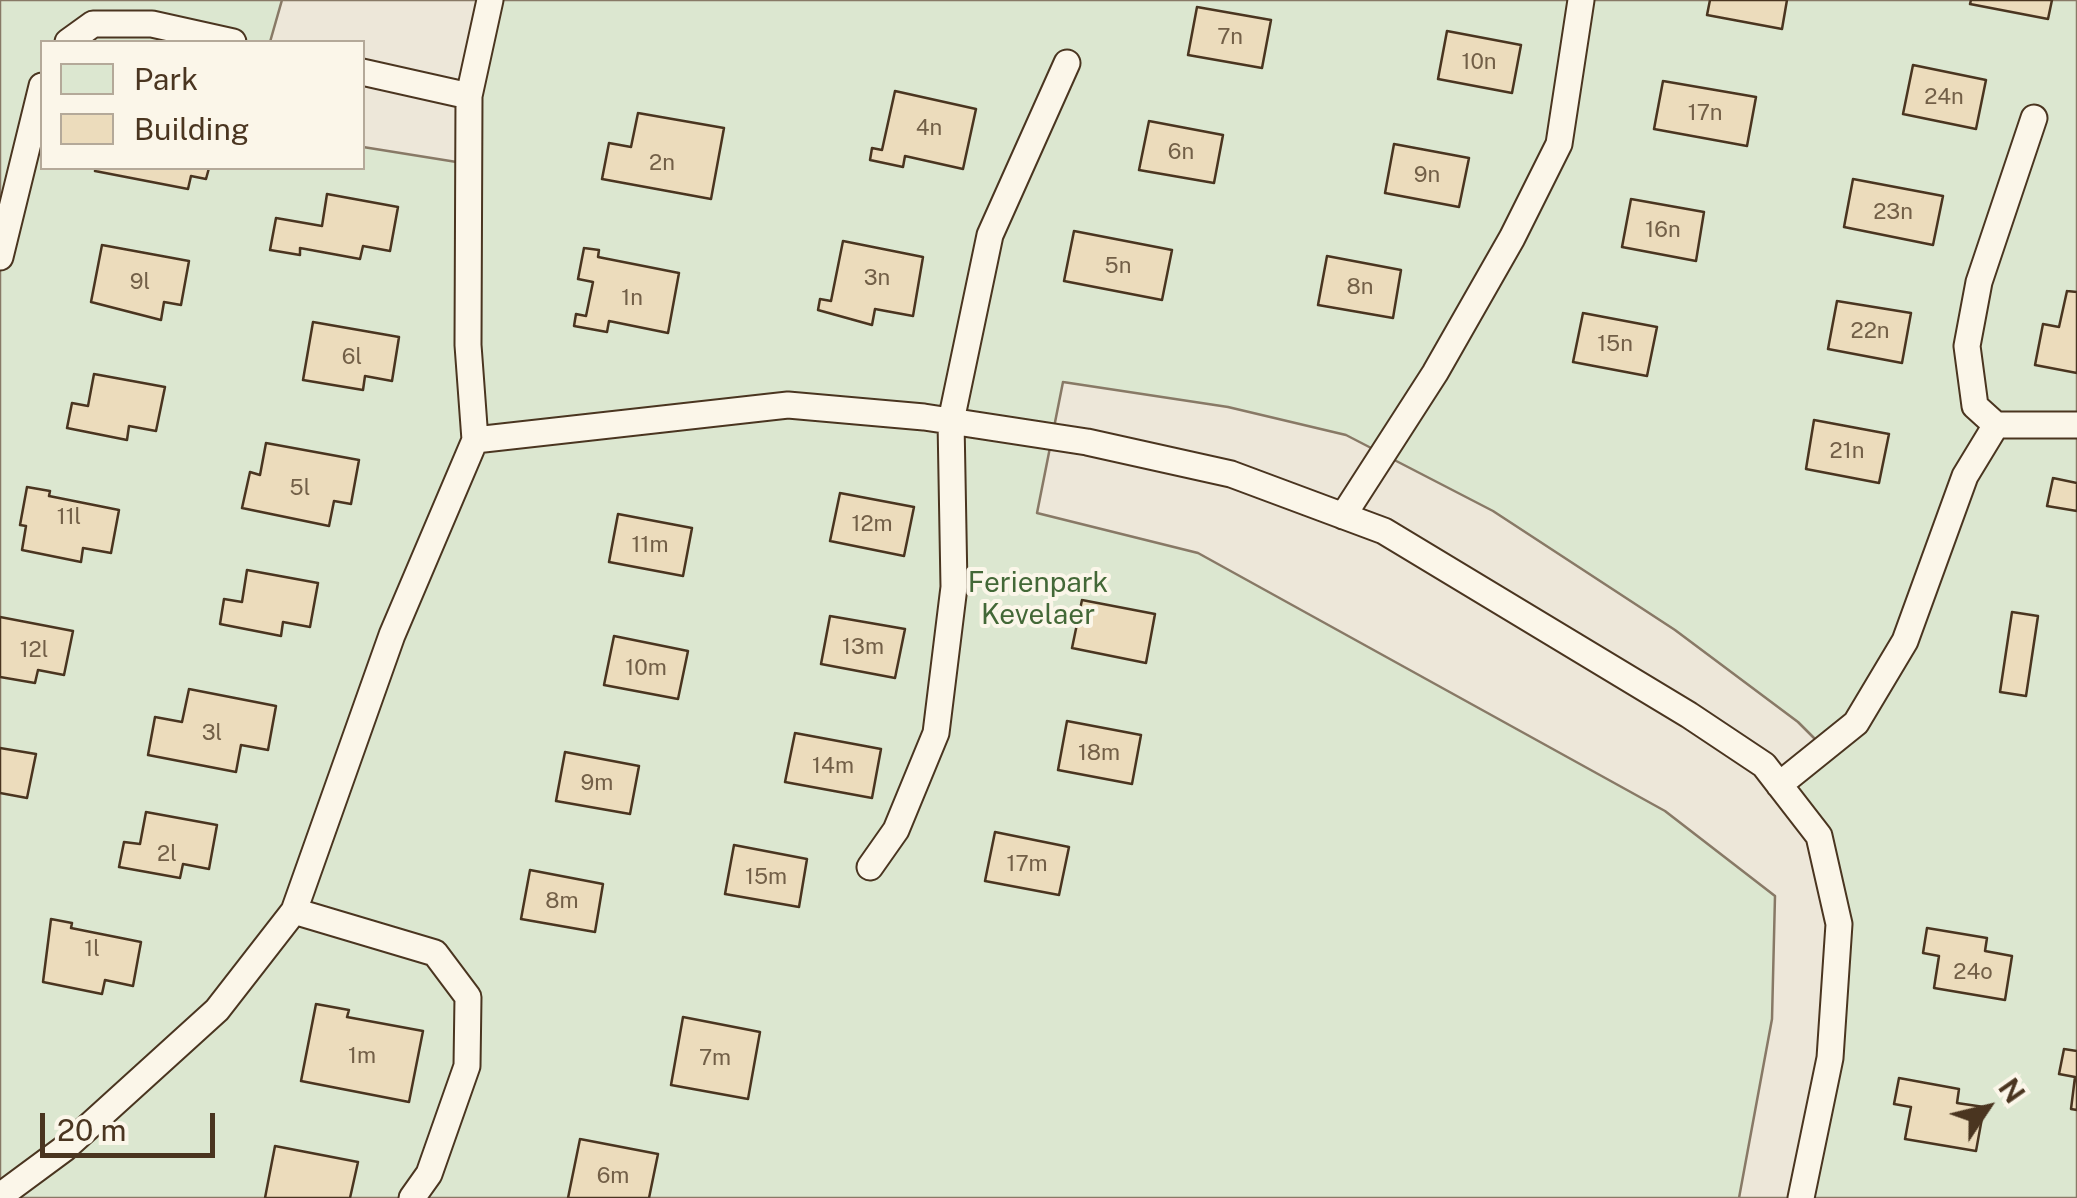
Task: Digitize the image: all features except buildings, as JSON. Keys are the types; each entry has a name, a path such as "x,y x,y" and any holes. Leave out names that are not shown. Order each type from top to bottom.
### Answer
{"lane":[{"path":"0,1196 65,1148 217,1010 294,911 392,635 475,440 468,345 469,96 490,0"},
{"path":"1342,516 1445,356 1512,238 1559,144 1580,0"},
{"path":"71,40 93,24 152,24 224,40"},
{"path":"870,867 896,830 936,733 954,587 950,421 990,236 1067,63"},
{"path":"365,73 469,96"},
{"path":"0,256 40,94"},
{"path":"2034,118 1979,282 1968,346 1975,406 1996,425 2077,425"},
{"path":"475,440 788,405 950,421 1088,442 1231,474 1384,531 1689,715 1764,766 1819,836 1839,924 1830,1058 1801,1198"},
{"path":"1779,785 1856,723 1905,641 1965,476 1996,425"},
{"path":"294,911 435,953 468,997 468,1066 429,1174 412,1198"}],"green space":[{"name":"Ferienpark Kevelaer","path":"0,0 2077,0 2077,1198 0,1198"}],"shaded area":[{"path":"282,0 490,0 469,164 365,147 365,40 271,40"},
{"path":"1063,382 1228,407 1346,435 1493,511 1675,630 1798,722 1824,748 1779,785 1819,836 1839,924 1801,1198 1739,1198 1772,1019 1775,896 1665,811 1198,553 1037,513"}]}
